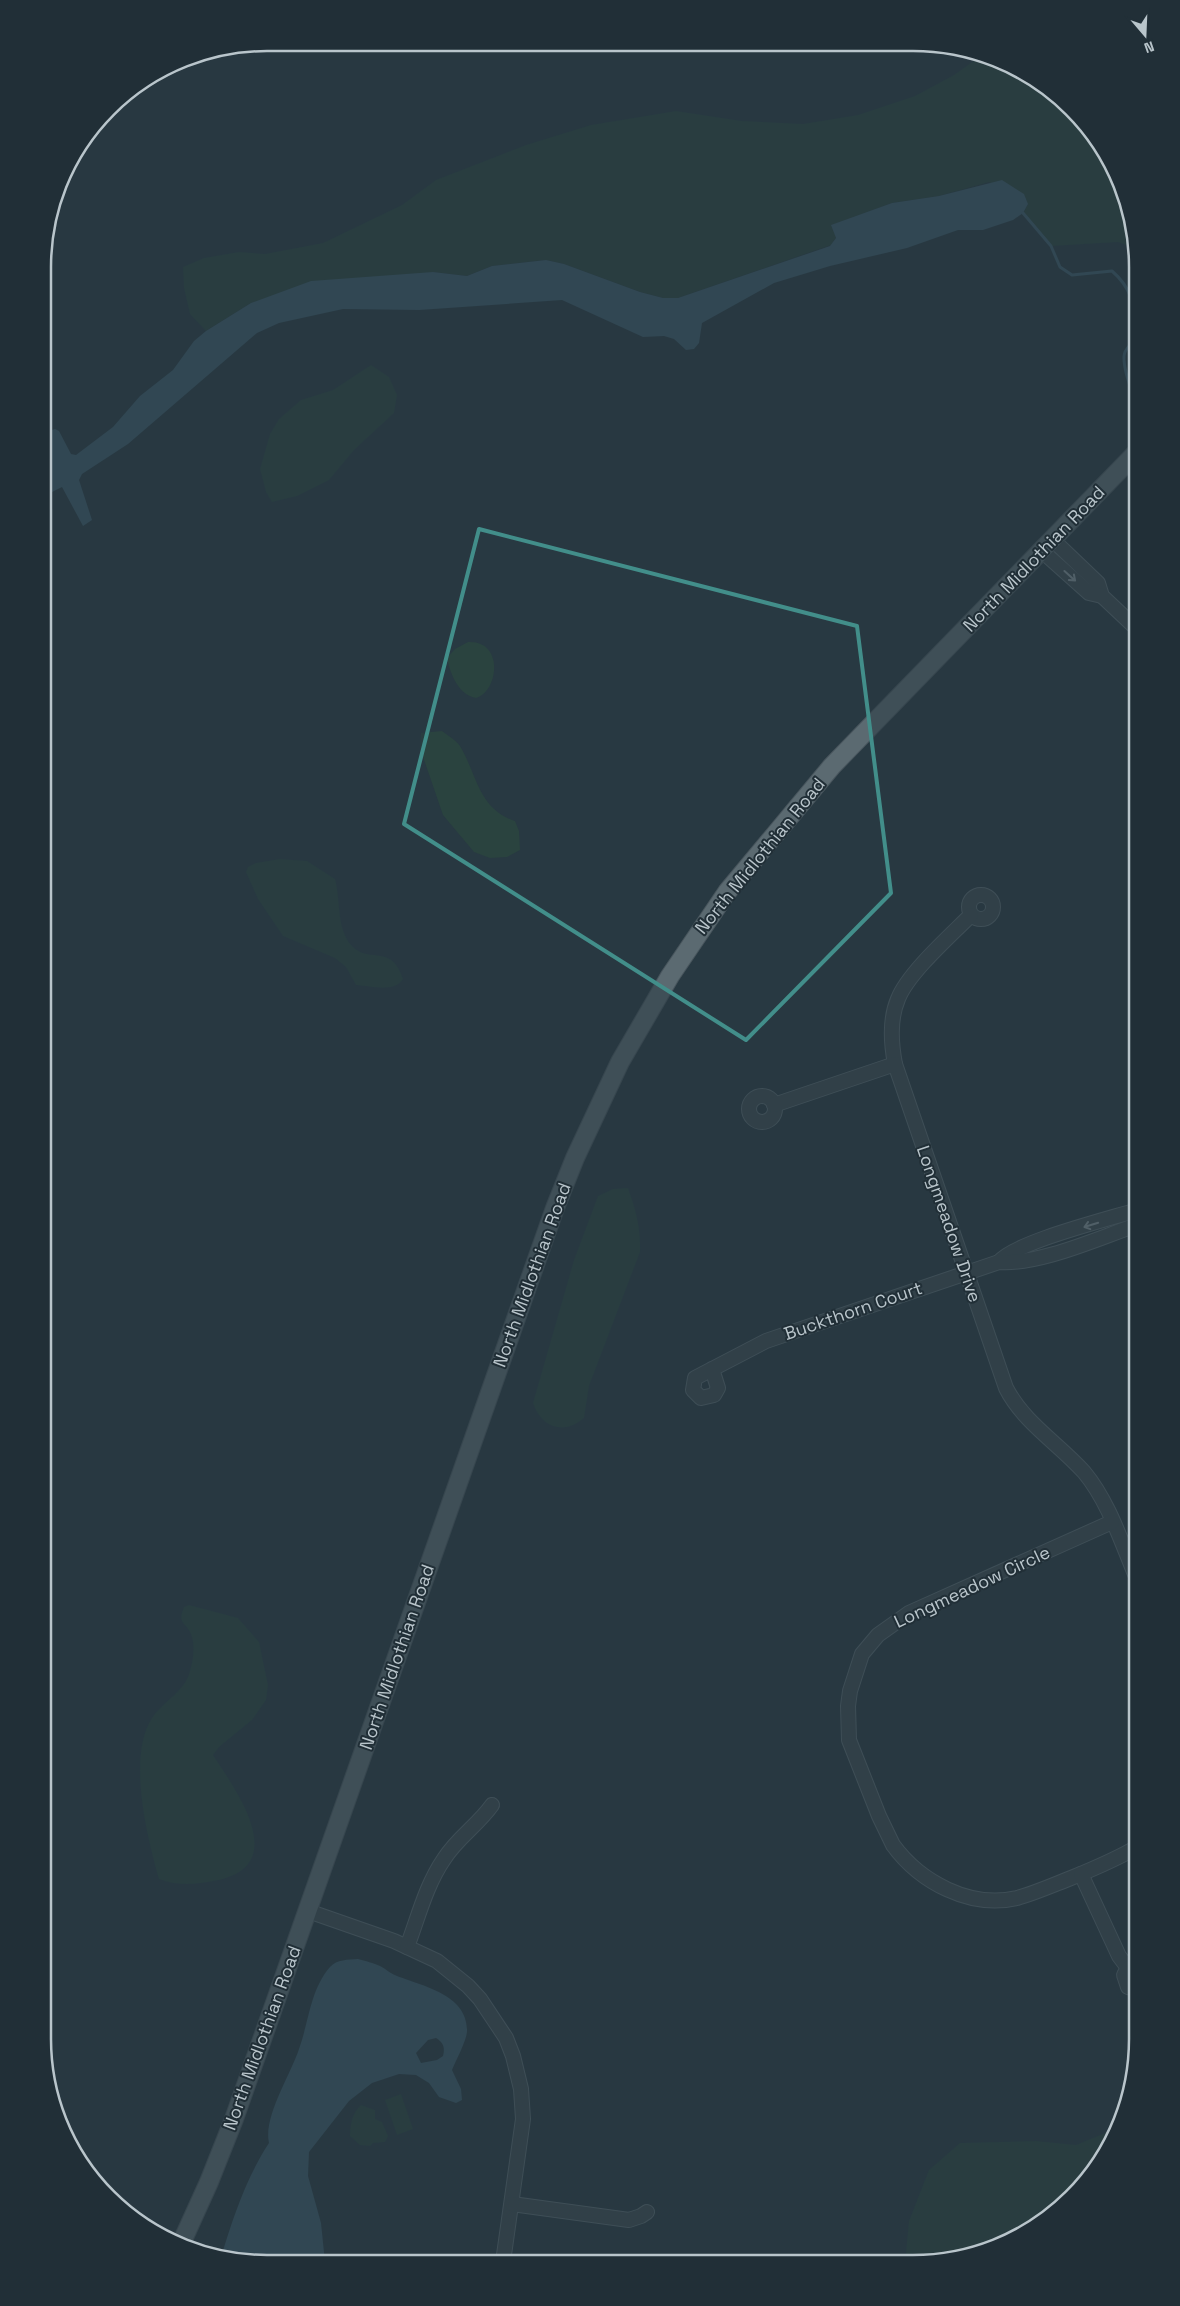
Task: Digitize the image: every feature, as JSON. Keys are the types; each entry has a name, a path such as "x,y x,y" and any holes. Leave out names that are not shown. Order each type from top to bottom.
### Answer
{"main road":[{"name":"North Midlothian Road","path":"184,2238 234,2120 552,1217 575,1158 620,1062 670,976 727,892 832,766 1129,461"}],"street":[{"path":"1048,546 1098,583 1102,596 1129,621"},
{"name":"Longmeadow Drive","path":"971,915 936,950 907,983 898,998 892,1030 895,1064 1006,1388 1013,1401 1034,1425 1084,1472 1101,1498 1112,1522"},
{"path":"774,1105 895,1064"},
{"name":"Buckthorn Court","path":"999,1262 1004,1256 1024,1246 1129,1213"},
{"name":"Buckthorn Court","path":"712,1369 766,1341 966,1272 999,1262 1044,1256 1129,1227"},
{"path":"1112,1522 1129,1561"},
{"name":"Longmeadow Circle","path":"1112,1522 947,1595 896,1620 878,1635 862,1654 851,1683 848,1706 849,1740 852,1752 882,1824 900,1855 923,1877 960,1894 989,1900 1003,1900 1033,1892 1081,1874 1129,1851"},
{"path":"407,1947 432,1880 442,1860 455,1843 484,1818 492,1804"},
{"path":"1081,1874 1119,1956 1129,1964"},
{"path":"308,1912 407,1947 437,1961 468,1986 491,2013 509,2047 521,2089 523,2119 504,2255"},
{"path":"1129,1970 1124,1976 1126,1984 1129,1986"},
{"path":"512,2204 629,2220 646,2212"}],"highlighted area":[{"path":"479,529 857,626 891,893 746,1040 404,824"}],"green space":[{"path":"974,61 983,63 1021,80 1066,114 1092,147 1107,171 1125,225 1127,246 1118,242 1051,246 1023,213 1028,204 989,182 939,196 892,203 832,225 836,238 831,245 678,298 663,298 640,292 564,264 546,260 492,266 467,276 433,272 251,303 206,331 190,314 184,288 183,267 204,258 239,252 265,254 323,243 402,205 436,180 526,145 591,125 676,111 742,121 803,124 858,115 915,96 954,75"},
{"path":"371,365 389,377 397,395 394,413 354,450 329,480 297,496 272,502 266,492 260,469 270,434 279,419 301,400 333,390"},
{"path":"468,642 480,644 488,649 494,667 490,686 484,694 476,698 464,693 460,688 450,670 447,658 455,649"},
{"path":"442,731 460,746 480,790 493,808 515,821 519,831 520,850 507,857 490,858 474,852 443,815 420,748 421,733"},
{"path":"280,859 307,861 335,879 341,923 347,939 359,951 387,957 393,961 403,979 399,983 382,988 356,985 346,967 335,958 283,936 258,899 246,872 248,867 256,863"},
{"path":"628,1188 640,1235 640,1252 589,1386 584,1418 568,1427 554,1426 541,1418 533,1403 574,1260 598,1196 613,1189"},
{"path":"189,1605 238,1618 259,1642 268,1685 266,1700 252,1720 219,1747 213,1755 244,1805 255,1842 252,1859 240,1871 219,1880 189,1884 166,1882 159,1879 145,1820 140,1775 141,1753 145,1734 152,1718 184,1685 190,1671 193,1641 190,1632 181,1618 184,1607"},
{"path":"401,2094 413,2129 397,2135 385,2100"},
{"path":"361,2105 375,2110 375,2119 382,2122 388,2136 385,2142 373,2143 370,2146 360,2145 350,2136 352,2119"},
{"path":"1109,2129 1092,2159 1066,2192 1021,2226 983,2243 955,2251 906,2255 909,2221 929,2170 960,2143 1036,2141 1076,2145 1105,2133"}],"water":[{"path":"1002,180 1024,194 1028,204 1023,213 1013,220 983,230 958,230 907,248 830,266 774,283 702,323 699,343 694,349 686,350 674,339 664,336 643,337 562,300 419,310 343,309 279,323 257,333 128,444 82,474 79,480 92,520 83,526 62,487 51,492 51,430 55,429 59,431 71,454 76,455 113,427 140,396 173,370 194,341 206,331 251,303 311,281 433,272 467,276 492,266 546,260 564,264 640,292 663,298 678,298 830,246 836,238 831,225 892,203 939,196"},
{"path":"358,1959 375,1964 395,1975 431,1988 452,2000 460,2009 465,2019 467,2035 452,2070 461,2089 462,2100 456,2103 439,2097 429,2083 416,2075 399,2074 372,2083 349,2101 309,2152 308,2176 321,2223 324,2255 267,2255 223,2250 247,2184 269,2143 268,2133 274,2108 299,2049 318,1986 323,1976 333,1964","holes":["436,2038 441,2042 444,2051 443,2056 437,2060 421,2063 416,2053 428,2040"]}],"waterway":[{"path":"1023,213 1051,246 1060,267 1072,275 1112,271 1129,292"},
{"path":"1129,346 1125,352 1124,362 1129,383"}]}
